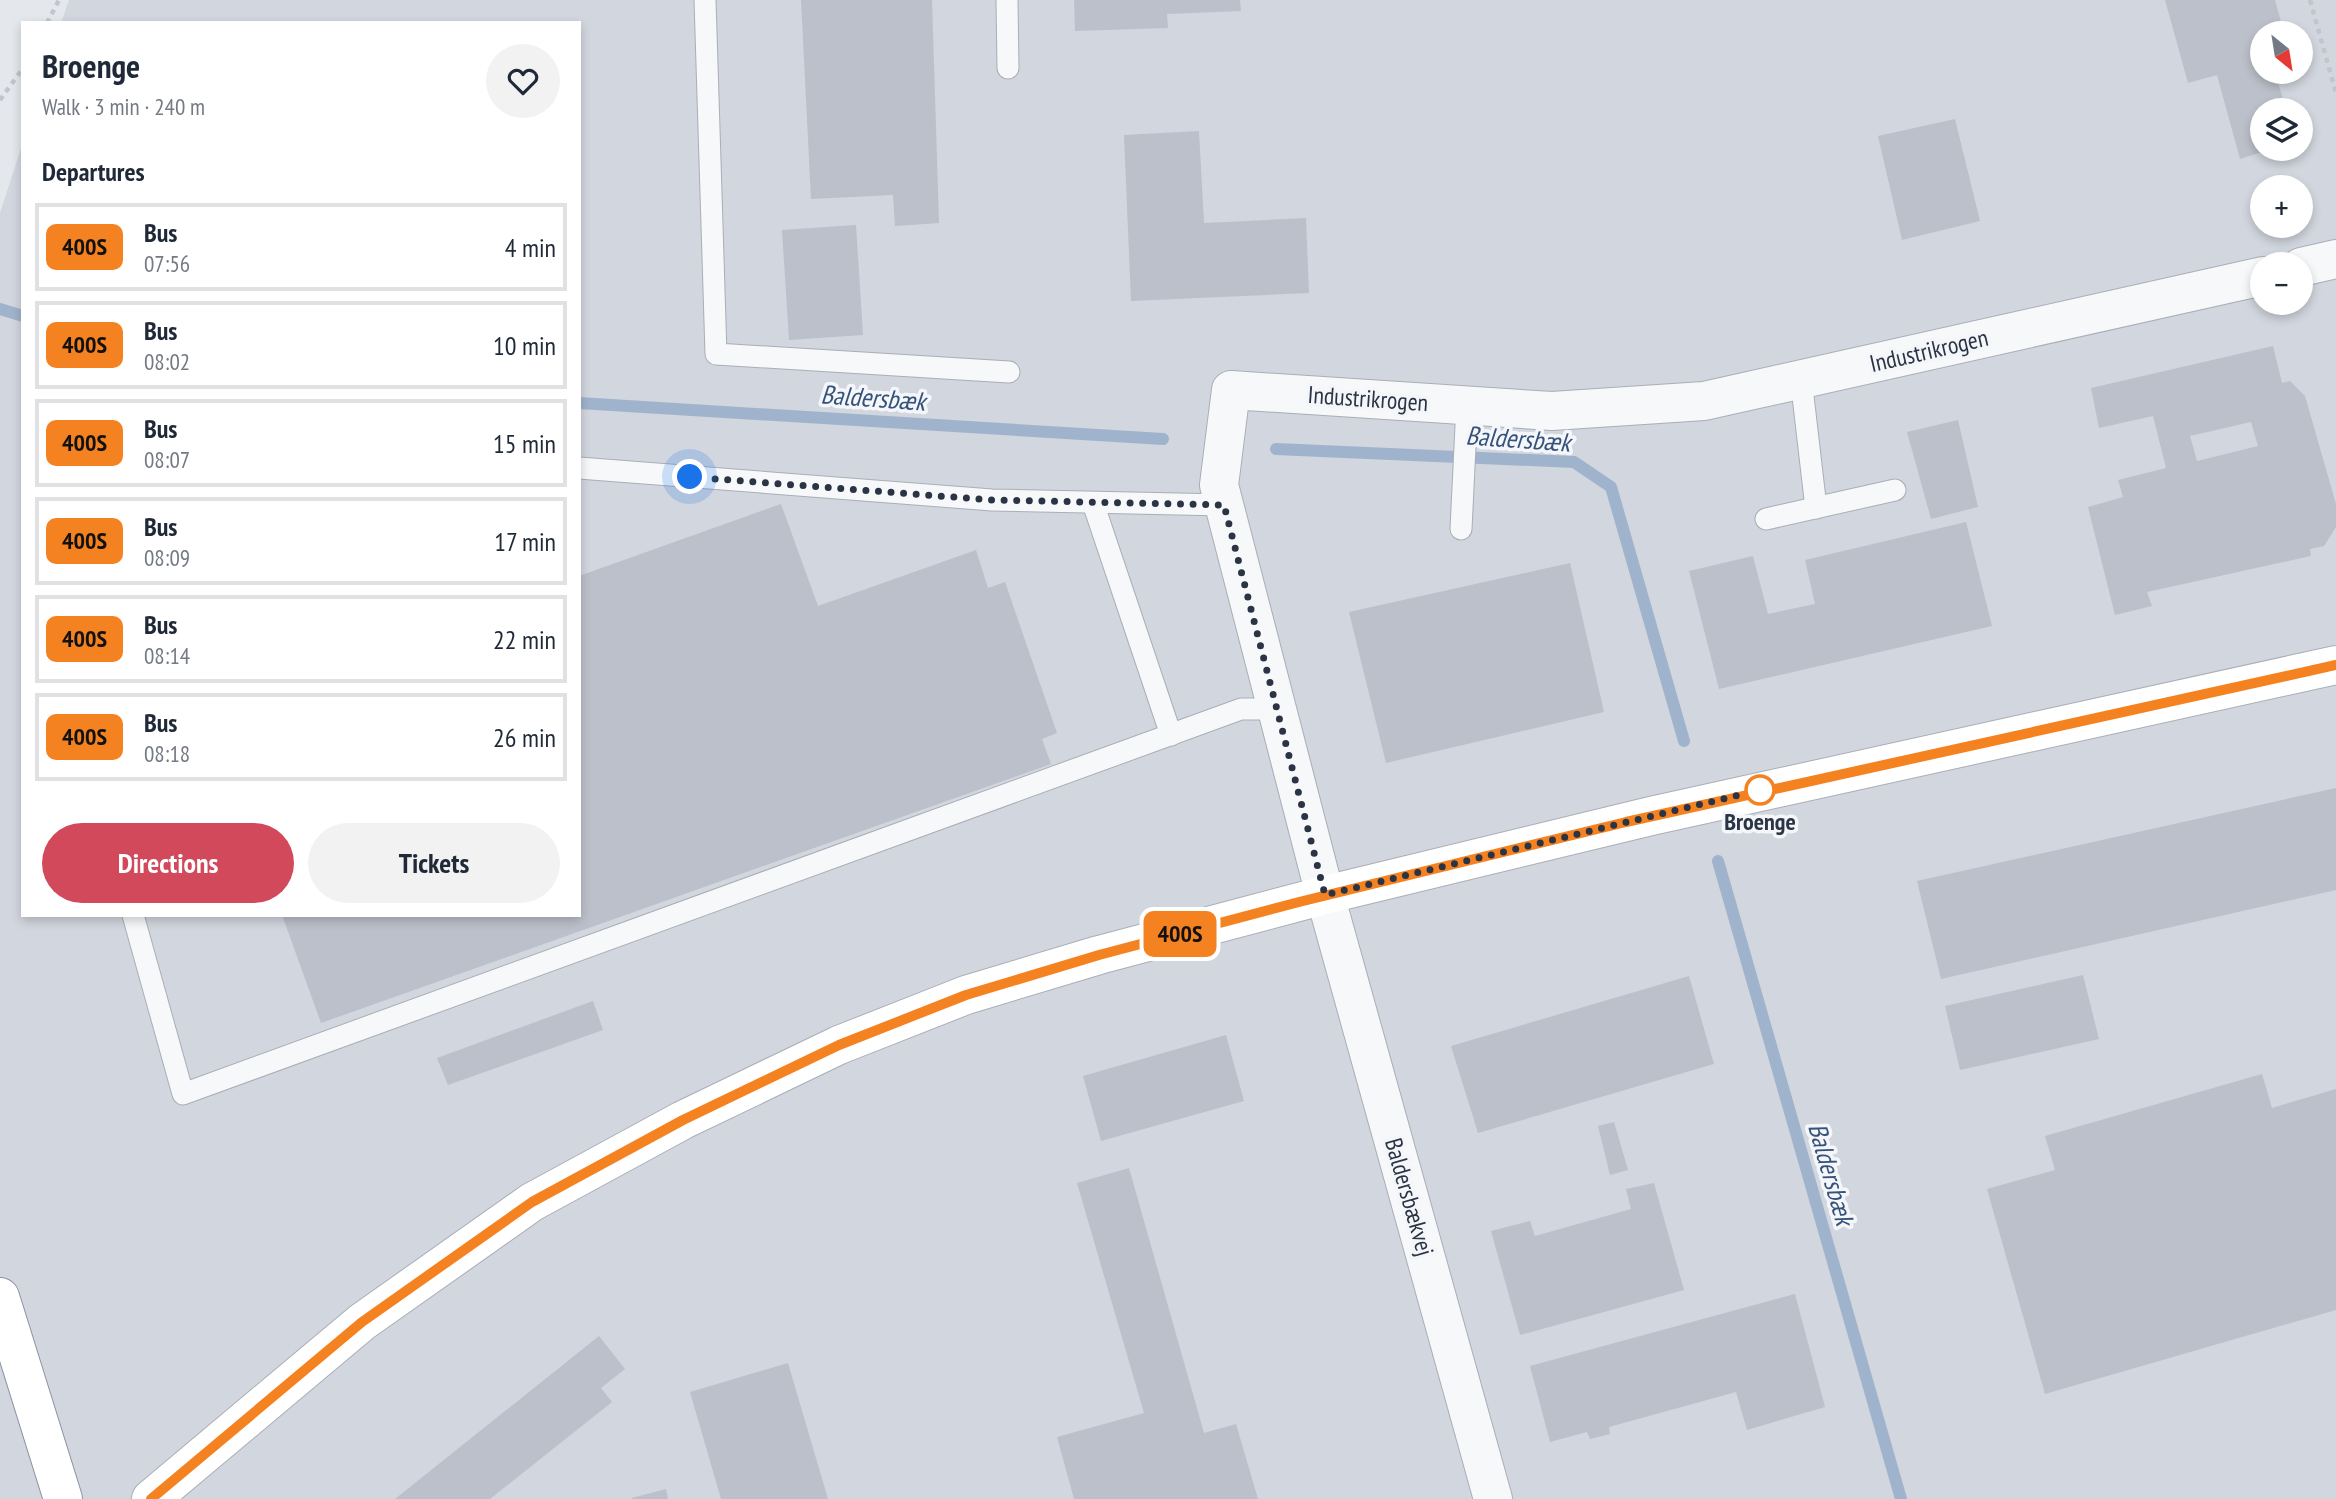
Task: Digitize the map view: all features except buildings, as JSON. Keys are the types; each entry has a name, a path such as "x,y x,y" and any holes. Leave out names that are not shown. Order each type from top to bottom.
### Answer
{"main road":[{"path":"151,1499 185,1467 362,1322 532,1202 683,1120 839,1045 966,995 1099,955 1325,895 1759,790 2336,665"},
{"path":"0,1297 63,1499"}],"street":[{"path":"2313,264 2336,259"},
{"name":"Industrikrogen","path":"1325,895 1219,485 1231,390 1552,411 1704,401 2250,279"},
{"name":"Baldersbækvej","path":"1325,895 1493,1499"}],"lane":[{"path":"705,0 716,354 1009,372"},
{"path":"1007,0 1008,68"},
{"path":"1801,379 1816,508"},
{"path":"1461,529 1461,489 1468,405"},
{"path":"581,468 992,500 1224,505"},
{"path":"1766,519 1895,490"},
{"path":"1093,503 1171,735"},
{"path":"134,917 183,1094 1241,709 1277,709"}],"path":[{"path":"48,21 59,0"},
{"path":"2310,0 2336,93"},
{"path":"0,100 21,71"}],"shaded area":[{"path":"69,0 2336,0 2336,1499 0,1499 0,213 21,148 21,917 581,917 581,21 62,21"}],"waterway":[{"name":"Baldersbæk","path":"0,309 21,315"},
{"name":"Baldersbæk","path":"581,403 1163,439"},
{"name":"Baldersbæk","path":"1276,449 1574,462 1611,487 1684,741"},
{"name":"Baldersbæk","path":"1718,861 1901,1499"}],"bus line":[{"name":"400S","path":"151,1499 185,1467 362,1322 532,1202 683,1120 839,1045 966,995 1099,955 1299,902 1626,822 1759,790 2336,665"}],"place":[{"name":"Broenge","path":"1760,790"}],"route":[{"path":"690,477 992,500 1224,505 1325,895 1760,790"}]}
